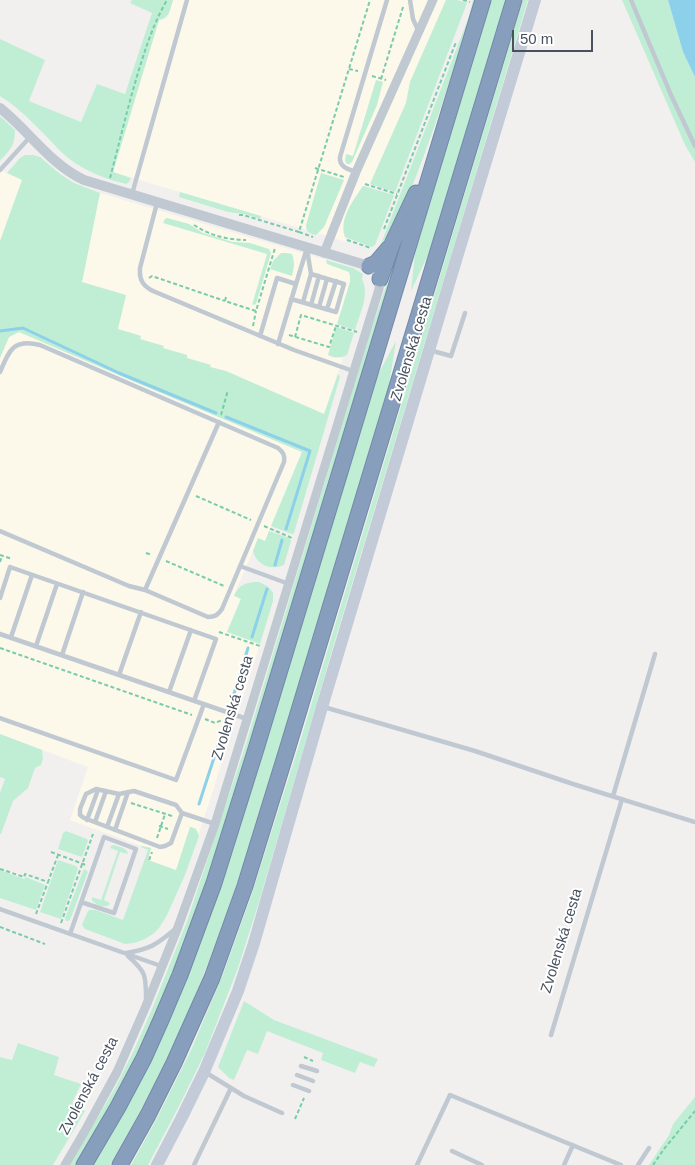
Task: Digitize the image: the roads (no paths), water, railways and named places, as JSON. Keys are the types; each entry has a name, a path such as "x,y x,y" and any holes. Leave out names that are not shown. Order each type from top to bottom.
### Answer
{"highway":[{"path":"84,1165 118,1107 158,1028 214,883 482,0"},
{"path":"120,1165 148,1115 212,978 242,895 514,0"},
{"path":"369,266 376,262 388,236 416,193 427,184"},
{"path":"380,279 388,236"}],"main road":[{"name":"Zvolenská cesta","path":"157,1165 204,1072 238,991 252,950 456,257 536,0"}],"street":[{"path":"324,253 356,172 433,0"},
{"path":"0,108 51,158 84,180 369,266 380,279"},
{"name":"Zvolenská cesta","path":"65,1165 116,1072 146,1006 178,927 215,824 380,279"}],"lane":[{"path":"132,195 187,0"},
{"path":"356,172 342,166 339,162 387,0"},
{"path":"410,0 413,19 419,34"},
{"path":"631,0 695,146"},
{"path":"0,170 30,136"},
{"path":"157,202 140,268 142,283 153,291 278,344 353,371"},
{"path":"303,302 311,274 307,248"},
{"path":"278,344 307,248"},
{"path":"291,299 336,312 344,284 311,274"},
{"path":"311,305 319,276"},
{"path":"260,336 278,278 296,284"},
{"path":"319,307 327,278"},
{"path":"327,309 336,281"},
{"path":"429,350 451,356 465,313"},
{"path":"0,372 8,352 22,343 31,343 278,448 285,457 222,609 214,617 208,617 145,590 129,586 0,531"},
{"path":"145,590 219,422"},
{"path":"240,566 289,584"},
{"path":"0,598 10,568 216,639 194,701"},
{"path":"11,637 32,575"},
{"path":"36,646 57,584"},
{"path":"62,655 83,592"},
{"path":"119,675 141,612"},
{"path":"169,692 191,630"},
{"path":"0,634 247,719"},
{"path":"613,796 656,654"},
{"path":"0,718 176,780 204,704"},
{"path":"322,707 474,751 695,822"},
{"path":"182,813 171,843 160,847 87,820 80,815 80,809 86,794 96,789 119,794 134,791 176,805 182,813 215,824"},
{"path":"87,820 98,790"},
{"path":"94,822 106,791"},
{"path":"115,830 128,792"},
{"path":"107,827 119,794"},
{"name":"Zvolenská cesta","path":"551,1035 622,799"},
{"path":"70,934 104,837 136,849"},
{"path":"81,902 114,913 140,840"},
{"path":"0,910 162,966"},
{"path":"125,953 143,950 159,943 178,927"},
{"path":"125,953 141,968 146,981 146,1006"},
{"path":"301,1066 316,1072"},
{"path":"204,1072 244,1096 282,1113"},
{"path":"297,1075 313,1081"},
{"path":"293,1085 309,1091"},
{"path":"194,1165 231,1088"},
{"path":"417,1165 450,1094 621,1165"},
{"path":"564,1165 573,1145"},
{"path":"638,1165 649,1148"},
{"path":"452,1151 482,1165"}],"water":[{"path":"668,0 695,0 695,77 683,52"}],"waterway":[{"path":"0,331 23,328 119,373 216,413"},
{"path":"226,417 310,451 286,529"},
{"path":"275,565 282,540"},
{"path":"252,637 267,589"},
{"path":"233,697 248,648"},
{"path":"199,804 224,727"}]}
